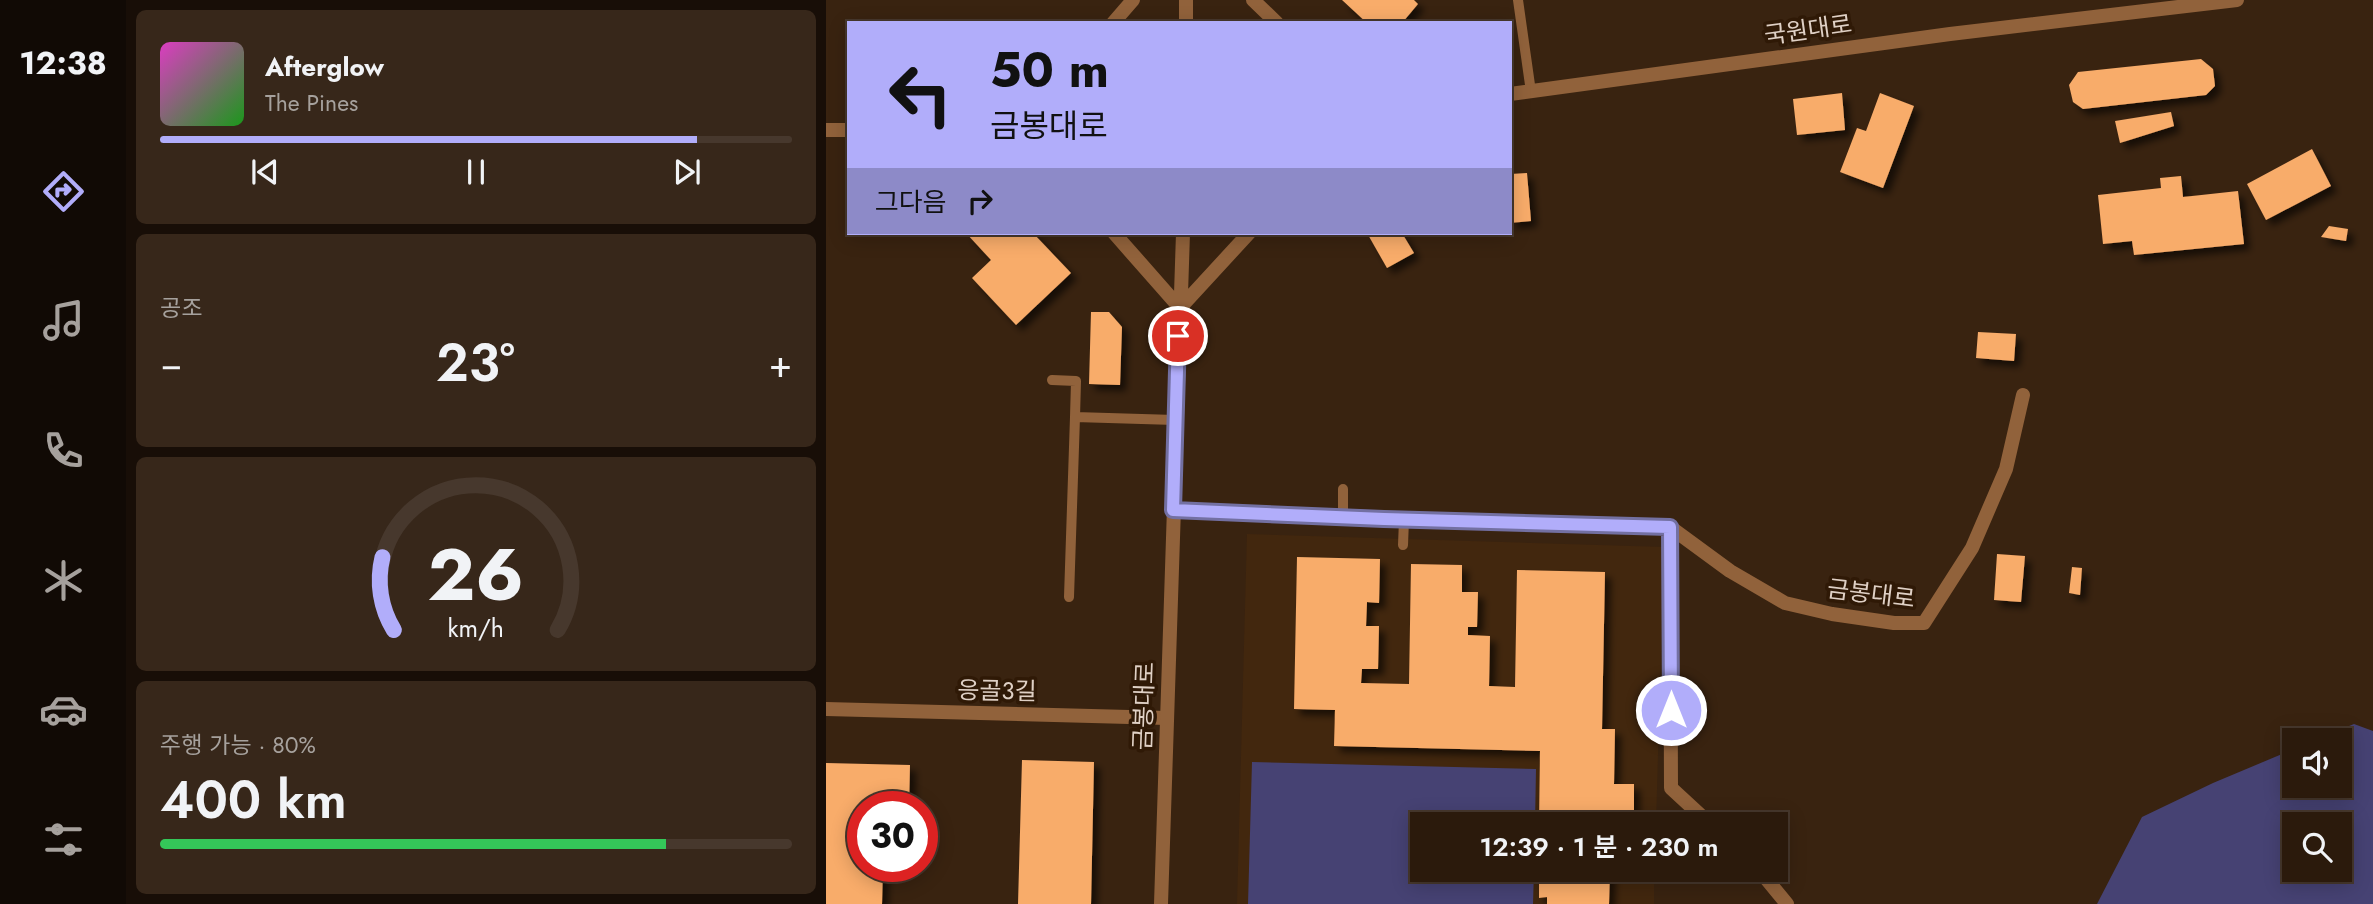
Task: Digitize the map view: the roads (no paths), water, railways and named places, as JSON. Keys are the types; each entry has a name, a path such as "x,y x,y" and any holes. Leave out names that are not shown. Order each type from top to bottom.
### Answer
{"street":[{"path":"1116,21 1133,0"},
{"path":"1186,0 1186,21"},
{"path":"1253,0 1275,21"},
{"name":"국원대로","path":"1512,94 1950,34 2237,0"},
{"path":"826,130 847,130"},
{"path":"1116,235 1180,308 1247,235"},
{"name":"금봉대로","path":"1161,904 1183,235"},
{"name":"금봉대로","path":"1670,527 1730,571 1785,603 1832,614 1894,623 1924,623 1972,548 2006,469 2023,395"},
{"path":"1173,510 1343,518 1670,527 1671,788 1697,812"},
{"name":"응골3길","path":"826,709 1167,718"},
{"path":"1769,882 1787,904"}],"lane":[{"path":"1518,0 1531,92"},
{"path":"1052,380 1076,381 1069,597"},
{"path":"1075,417 1175,420"},
{"path":"1343,489 1343,518"},
{"path":"1403,545 1404,520"}]}
